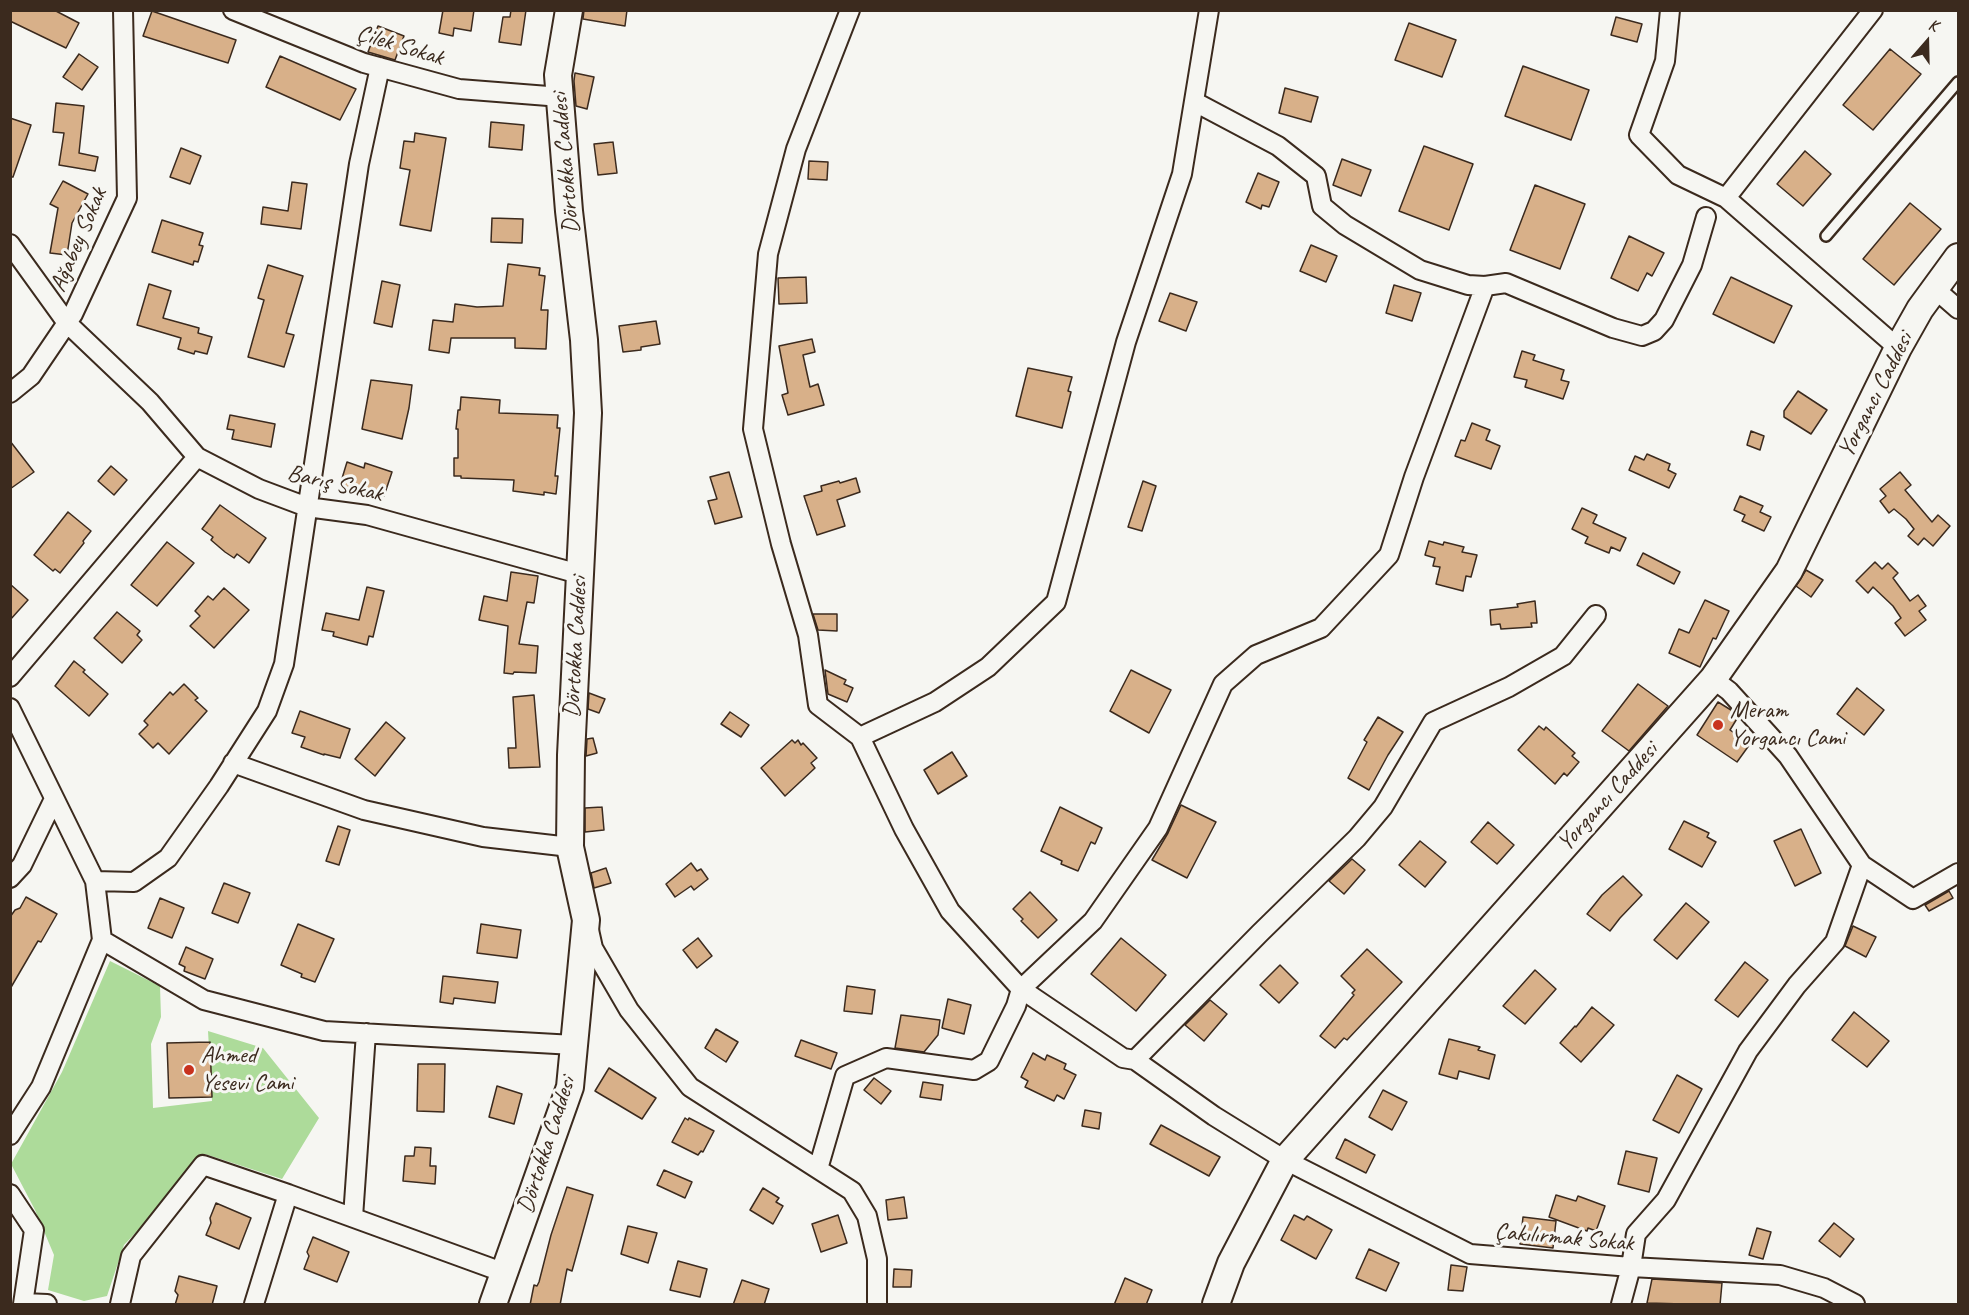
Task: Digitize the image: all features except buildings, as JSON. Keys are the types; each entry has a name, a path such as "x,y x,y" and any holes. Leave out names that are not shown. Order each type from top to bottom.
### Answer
{"street":[{"name":"Ağabey Sokak","path":"10,393 31,376 73,314 127,198 123,10"},
{"name":"Çilek Sokak","path":"233,10 364,63 459,89 561,97"},
{"name":"Dörtokka Caddesi","path":"493,1305 543,1158 570,1087 586,920 570,848 570,755 588,413 584,340 569,211 558,75 569,10"},
{"path":"850,10 796,149 768,254 753,429 781,544 808,635 818,705 860,737 934,702 988,667 1056,602 1126,342 1182,174 1195,102 1206,12"},
{"path":"1670,10 1665,61 1639,135 1678,175 1726,198 1898,348"},
{"path":"1726,198 1873,10"},
{"path":"96,881 134,882 168,858 267,711 284,664 359,164 380,67"},
{"path":"1195,102 1278,146 1316,176 1322,206 1345,225 1420,270 1468,285 1485,286 1506,283 1613,328 1642,336 1654,331 1664,320 1692,265 1706,217"},
{"name":"Barış Sokak","path":"10,244 66,323 150,402 197,457 259,489 307,507 367,515 579,574"},
{"name":"Yorgancı Caddesi","path":"1216,1305 1231,1263 1286,1160 1713,679 1789,571 1898,348 1920,309 1959,257"},
{"path":"818,1168 845,1076 886,1058 974,1070 989,1061 1016,1006 1021,989 1093,921 1158,828 1223,684 1256,655 1321,628 1389,555 1414,477 1485,286"},
{"path":"1935,289 1959,309"},
{"path":"10,677 197,457"},
{"path":"1135,1060 1357,838 1383,807 1433,722 1509,687 1563,656 1596,615"},
{"path":"1713,679 1729,691 1788,756 1862,865 1913,899 1959,873"},
{"path":"10,708 96,881 102,940 41,1087 10,1135"},
{"name":"Çakılırmak Sokak","path":"860,737 904,829 950,910 1021,989 1123,1058 1135,1060 1214,1116 1286,1160 1470,1254 1631,1267 1780,1275 1824,1288 1855,1305"},
{"path":"233,763 364,810 483,837 570,848"},
{"path":"10,878 22,865 54,799"},
{"path":"1621,1305 1631,1267 1636,1234 1666,1200 1748,1052 1797,985 1835,942 1862,865"},
{"path":"586,920 593,948 629,1010 690,1087 852,1191 867,1216 877,1259 877,1305"},
{"path":"102,940 204,1000 324,1031 574,1045"},
{"path":"353,1217 366,1033"},
{"path":"120,1305 131,1256 203,1165 505,1273"},
{"path":"10,1194 34,1230 23,1304 47,1305"},
{"path":"254,1305 288,1194"},
{"name":"Dörtokka Caddesi","path":"501,1305 505,1273"}],"lane":[{"path":"1826,236 1959,82"}],"green space":[{"path":"110,961 160,986 161,1017 151,1044 153,1108 212,1101 208,1031 263,1048 319,1118 282,1179 205,1154 124,1245 107,1296 84,1301 48,1290 54,1255 35,1210 11,1164 62,1072"}],"place":[{"name":"Meram Yorgancı Cami","path":"1718,725"},
{"name":"Ahmed Yesevi Cami","path":"189,1070"}]}
